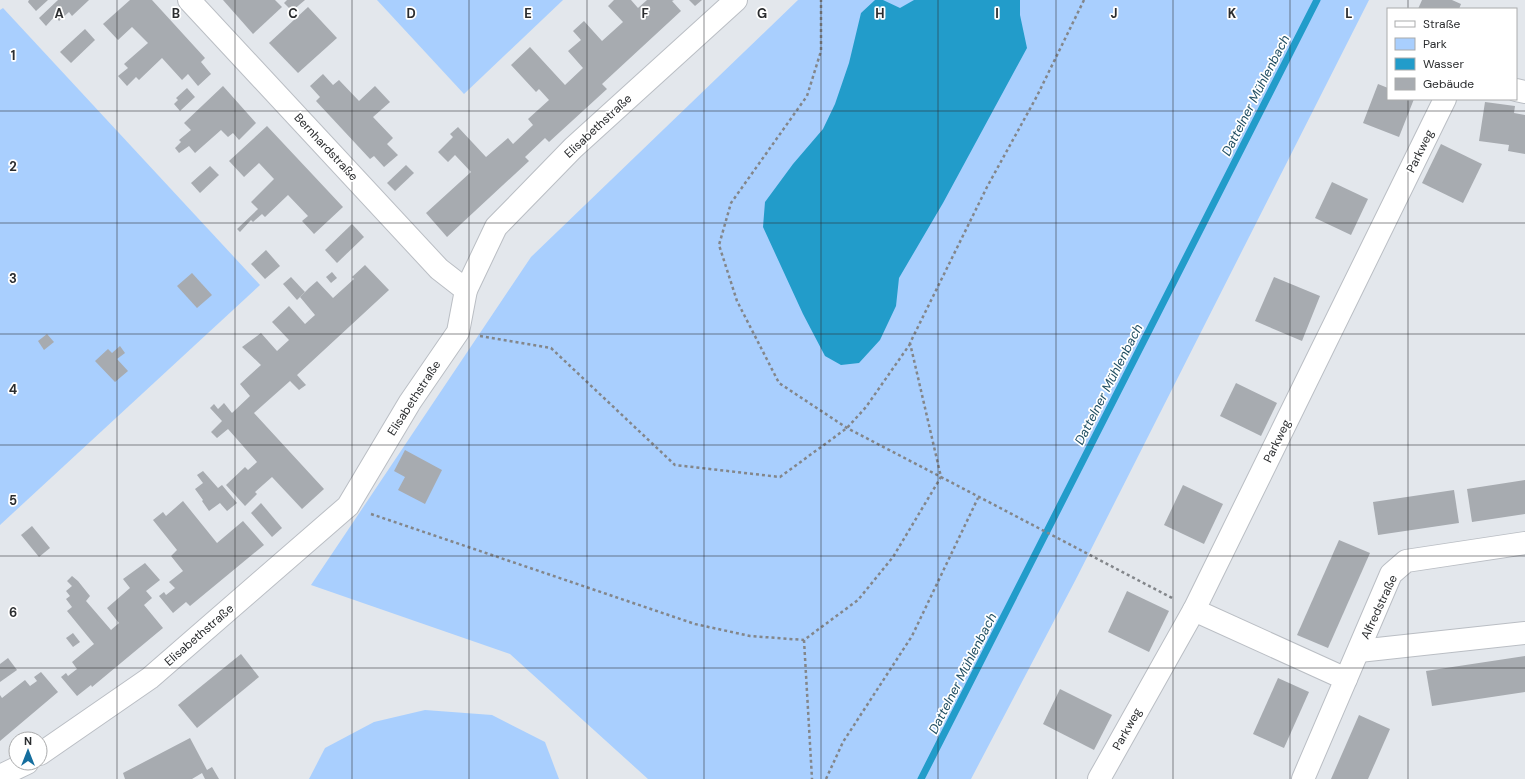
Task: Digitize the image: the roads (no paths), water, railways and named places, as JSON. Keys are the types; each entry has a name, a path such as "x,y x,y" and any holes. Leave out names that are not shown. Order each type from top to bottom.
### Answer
{"street":[{"name":"Bernhardstraße","path":"189,0 439,269 466,290"},
{"name":"Elisabethstraße","path":"48,748 150,678 348,506 410,402 458,332 466,290 496,227 573,148 736,0"},
{"name":"Parkweg","path":"1099,779 1194,610 1445,100"},
{"name":"Alfredstraße","path":"1303,779 1391,574 1406,561 1525,543"},
{"path":"1194,610 1346,679"},
{"path":"1359,651 1525,633"},
{"path":"0,776 10,771"}],"water":[{"path":"875,0 883,0 900,8 914,0 1020,0 1020,15 1027,48 943,203 899,278 896,306 880,340 859,363 841,365 825,356 803,314 763,227 765,202 793,164 823,129 835,104 849,63 861,13"}],"waterway":[{"name":"Dattelner Mühlenbach","path":"921,779 1317,0"}]}
